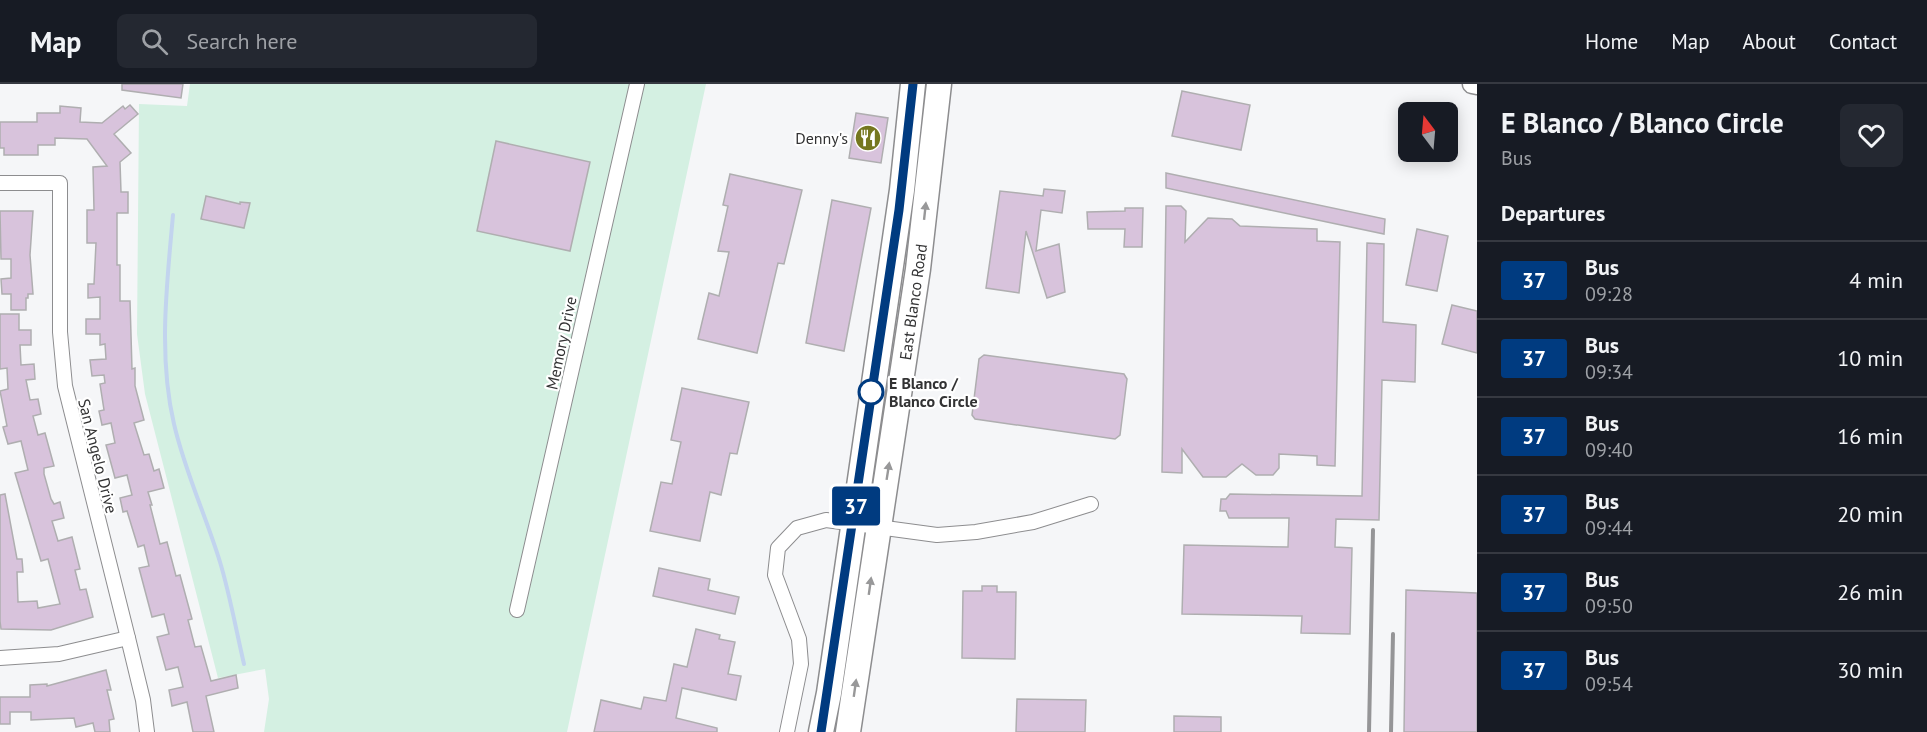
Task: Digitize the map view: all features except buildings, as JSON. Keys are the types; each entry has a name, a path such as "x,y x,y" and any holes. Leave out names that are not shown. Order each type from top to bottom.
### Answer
{"highway":[{"name":"East Blanco Road","path":"821,732 902,190 913,84"},
{"name":"East Blanco Road","path":"848,732 918,269 939,84"}],"main road":[{"path":"1472,84 1477,85"}],"street":[{"name":"Memory Drive","path":"517,610 637,84"},
{"name":"San Angelo Drive","path":"0,183 60,183 60,332 64,386 143,700 147,732"},
{"path":"788,732 801,664 799,639 775,576 778,548 797,528 826,520 879,529 937,535 976,532 1033,522 1091,504"},
{"path":"0,658 59,654 128,638"}],"green space":[{"path":"190,84 706,84 567,732 264,732 269,699 265,669 218,678 145,394 137,334 139,104 187,106"}],"waterway":[{"path":"173,215 165,320 169,398 184,459 224,574 244,664"}],"railway":[{"path":"1369,732 1373,530"},
{"path":"1391,732 1393,634"}],"bus line":[{"name":"37","path":"821,732 829,693 899,210 913,84"}],"place":[{"name":"Denny's","path":"868,138"},
{"name":"E Blanco / Blanco Circle","path":"871,392"}]}
